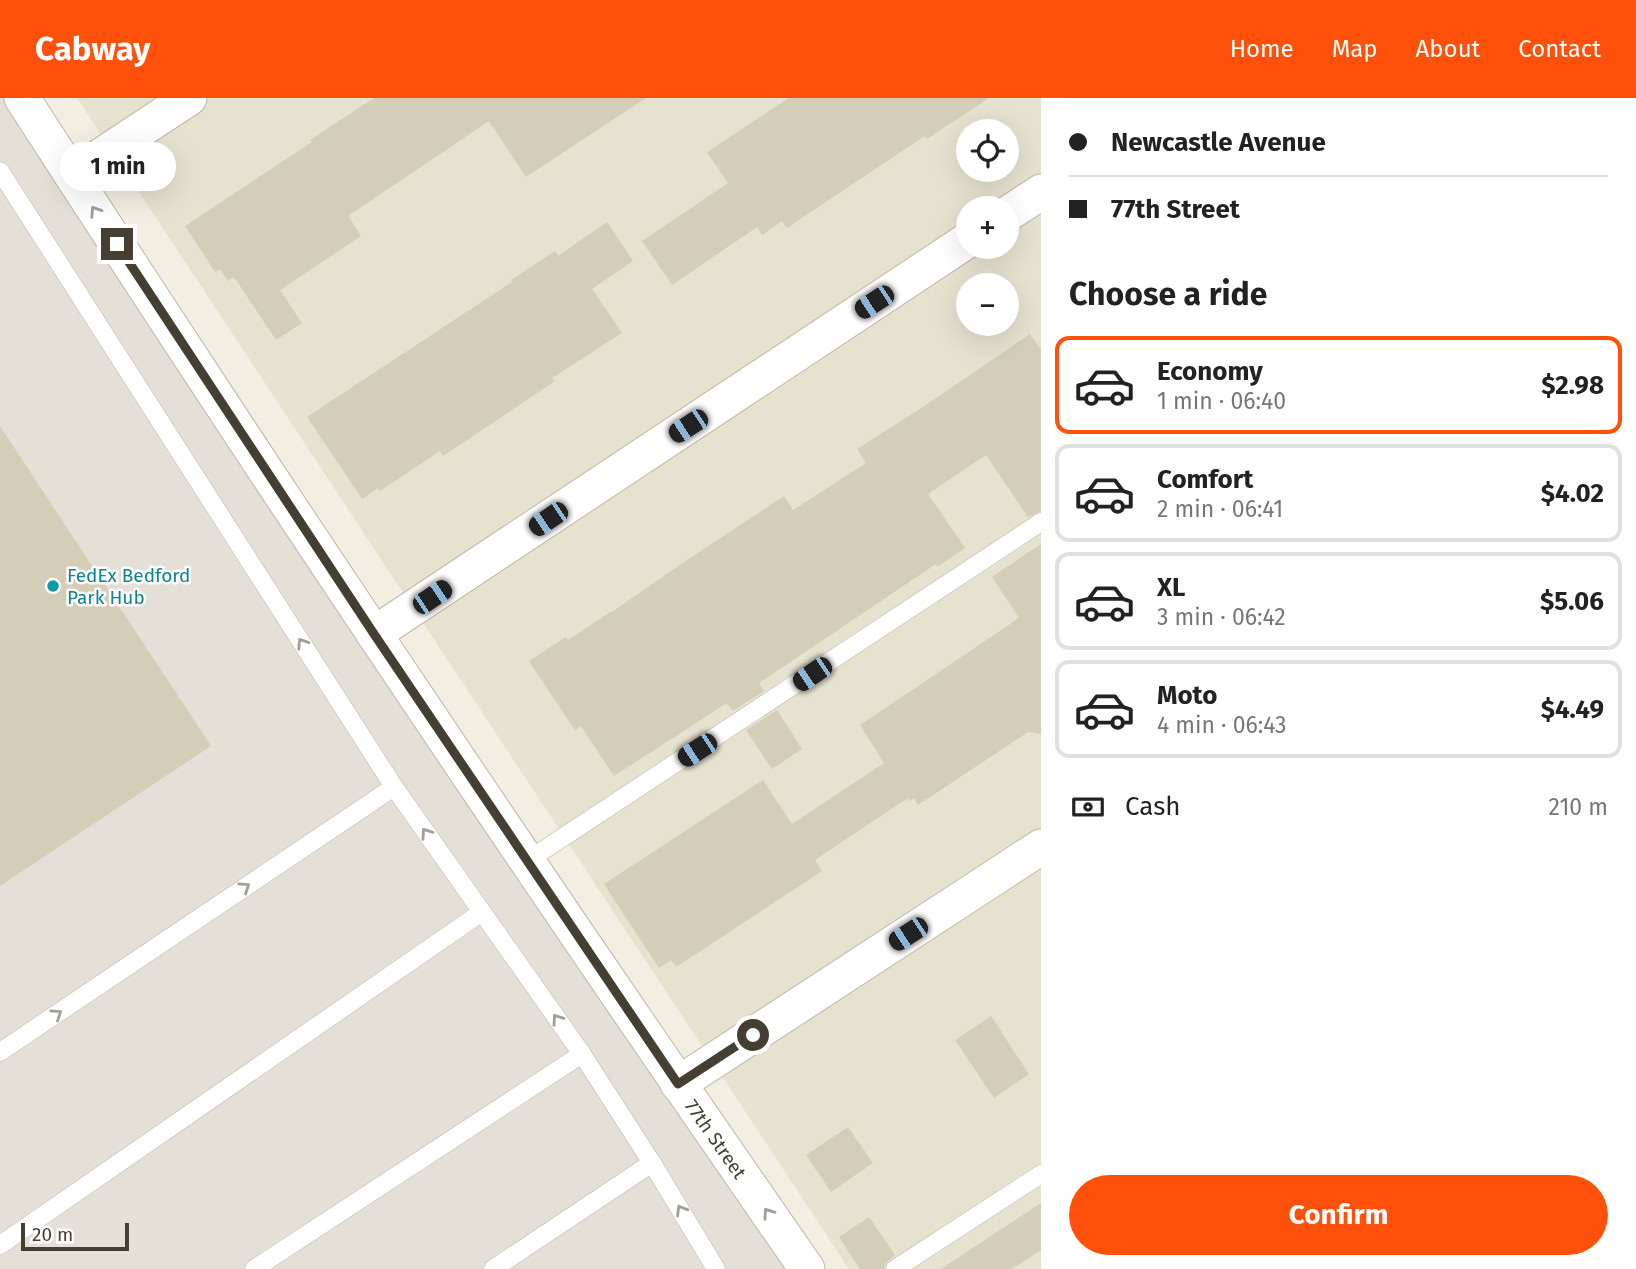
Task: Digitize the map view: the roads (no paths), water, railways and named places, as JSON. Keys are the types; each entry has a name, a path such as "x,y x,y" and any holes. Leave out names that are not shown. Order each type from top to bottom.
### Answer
{"street":[{"name":"77th Street","path":"22,98 374,634 678,1084 807,1269"},
{"path":"72,175 189,98"},
{"path":"1019,206 1041,192"},
{"path":"374,634 956,248"},
{"path":"678,1084 1041,847"}],"lane":[{"path":"0,170 394,787 582,1054 716,1269"},
{"path":"527,862 1041,522"},
{"path":"0,1052 394,787"},
{"path":"0,1245 482,912"},
{"path":"254,1269 582,1054"},
{"path":"493,1269 652,1163"},
{"path":"895,1269 1041,1174"}],"place":[{"name":"FedEx Bedford Park Hub","path":"53,586"}]}
